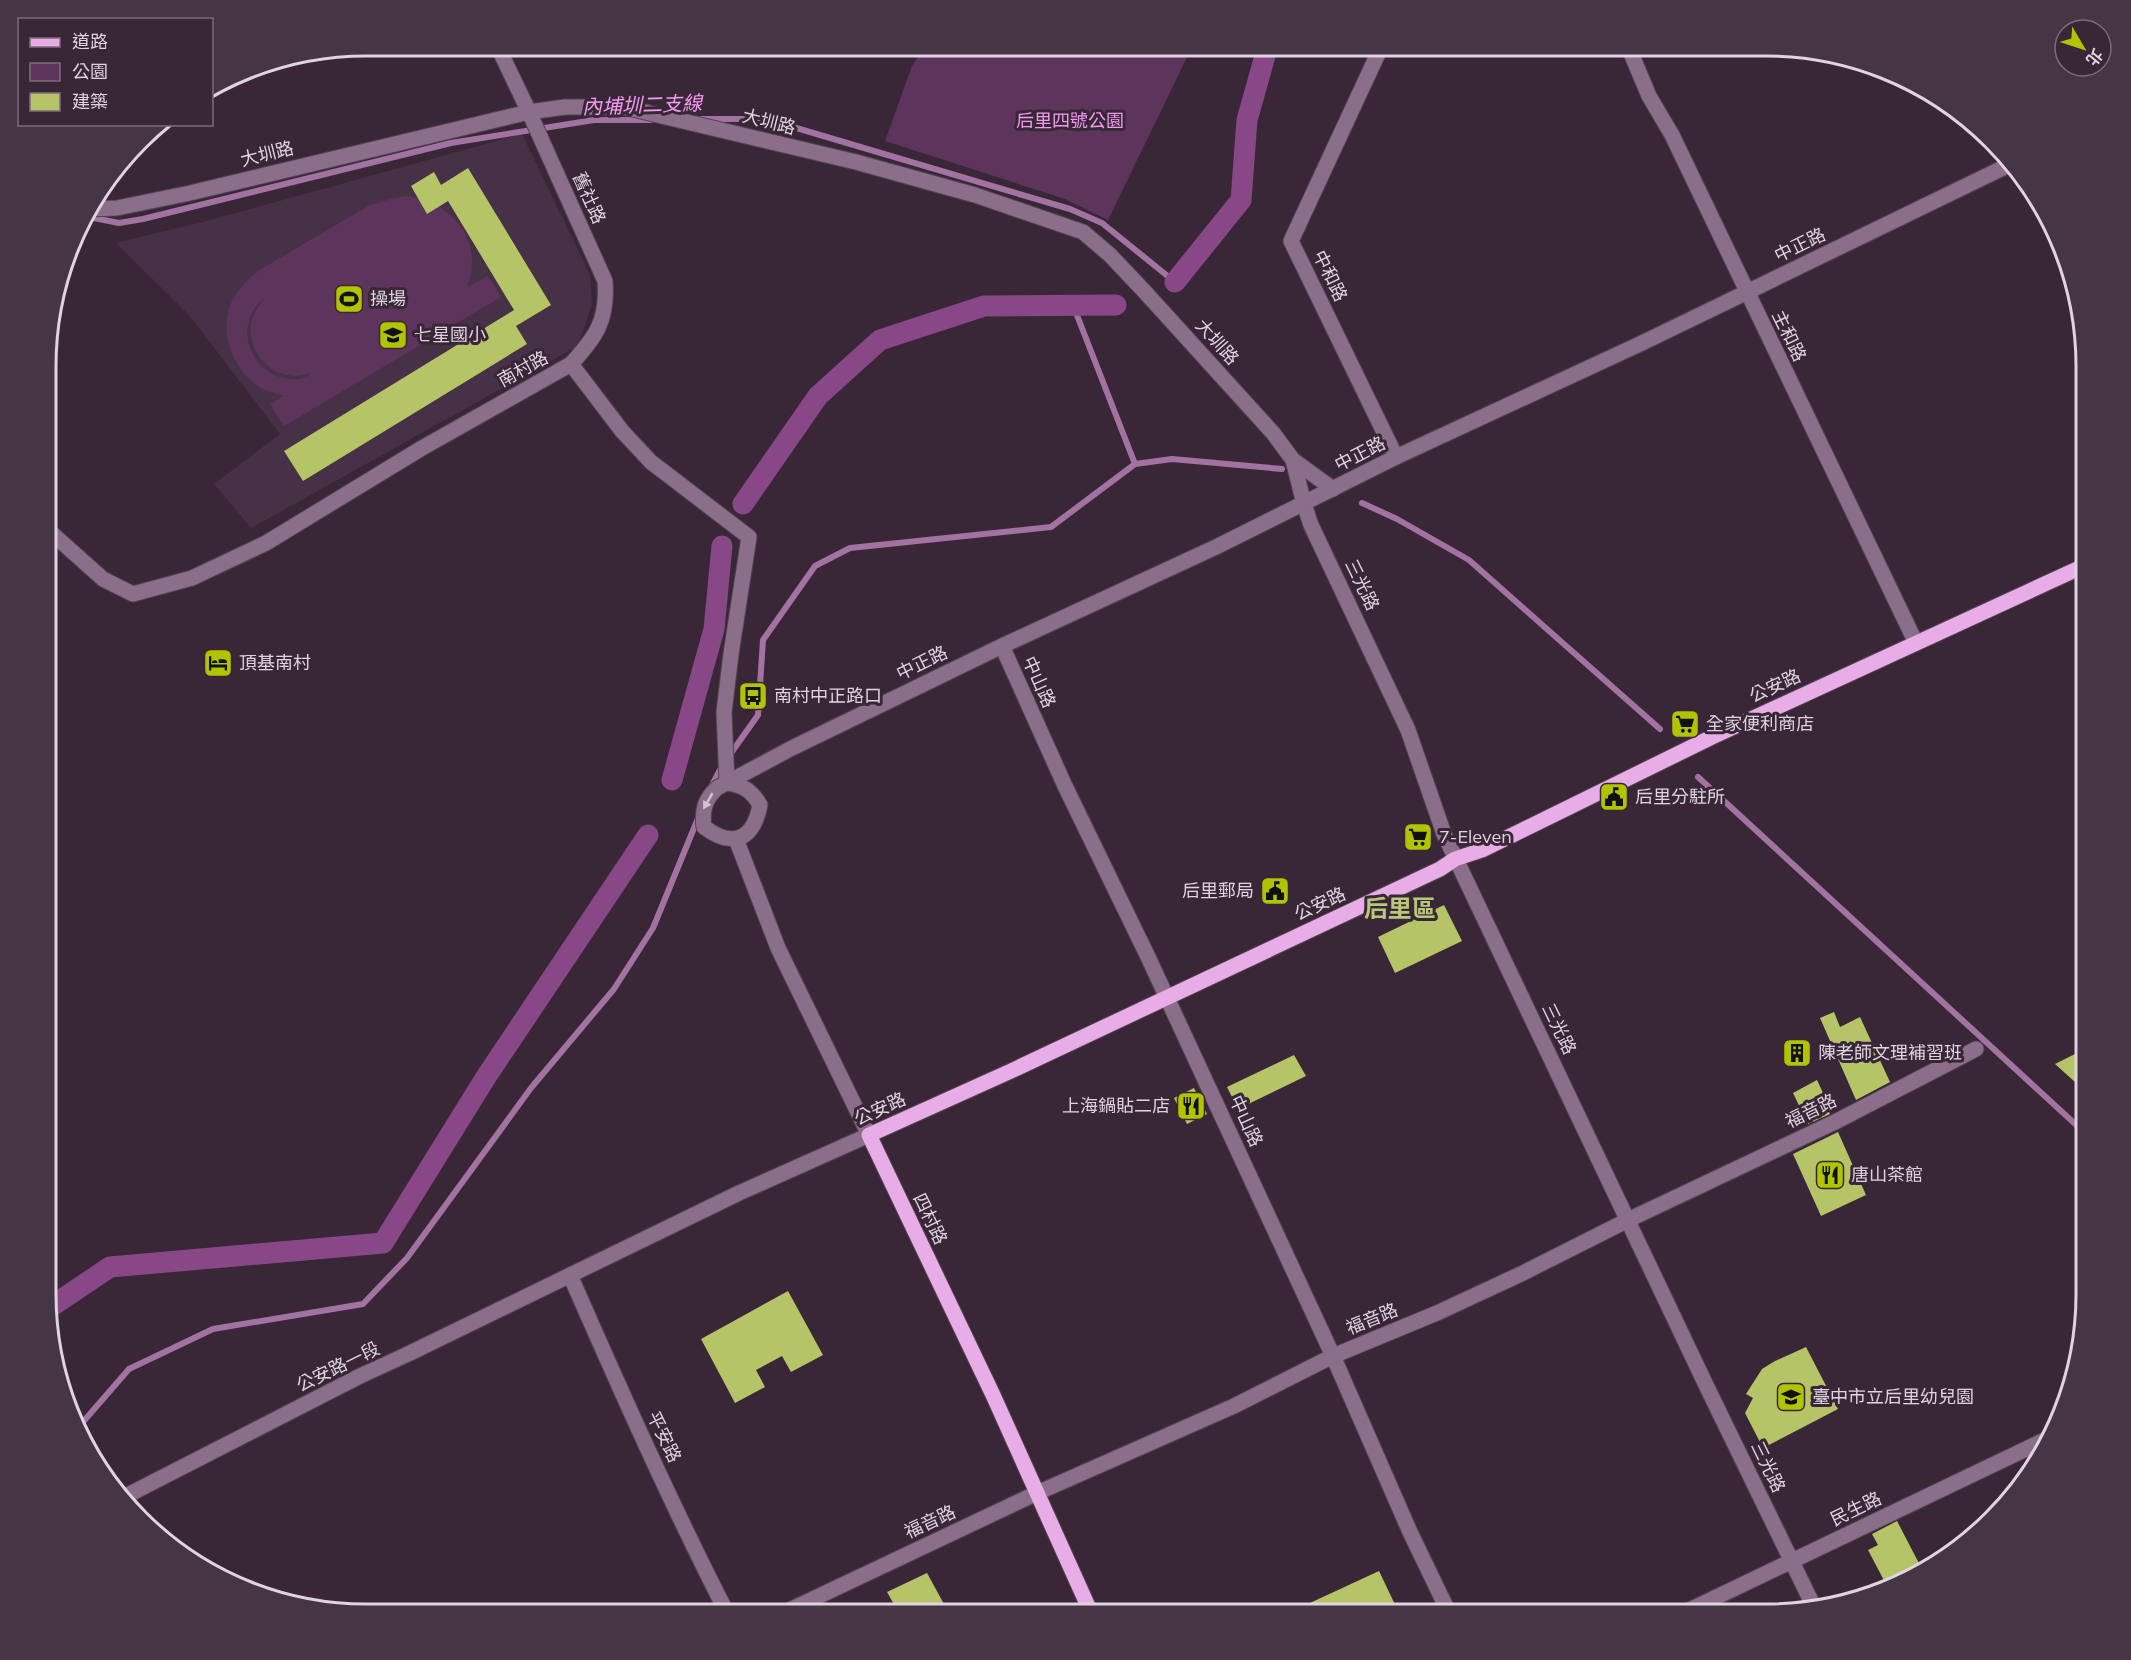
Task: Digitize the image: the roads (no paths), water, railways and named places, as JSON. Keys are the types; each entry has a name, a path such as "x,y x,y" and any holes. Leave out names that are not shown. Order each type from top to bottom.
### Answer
{"main road":[{"name":"公安路","path":"869,1135 1011,1071 1440,869 1455,859 1482,850 1712,737 2076,570"},
{"name":"四村路","path":"869,1135 993,1395 1087,1604"}],"street":[{"name":"舊社路","path":"502,56 604,281 606,301 602,322 591,342 571,364"},
{"name":"中和路","path":"1377,56 1291,241 1396,457"},
{"name":"主和路","path":"1632,56 1648,96 1672,135 1916,643"},
{"name":"大圳路","path":"98,209 117,208 189,193 529,112 565,106 624,107 856,162 975,195 1083,232 1110,255 1145,292 1273,433 1293,460 1333,489"},
{"name":"中正路","path":"728,783 792,748 1002,646 1304,504 1396,457 1642,344 2004,167"},
{"name":"南村路","path":"56,537 103,579 133,594 192,578 266,543 422,448 571,364 622,432 651,462 749,537 724,712 728,783"},
{"name":"三光路","path":"1293,460 1311,525 1408,730 1455,859 1811,1601"},
{"name":"中山路","path":"1002,646 1065,786 1333,1356 1410,1532 1445,1604"},
{"path":"728,783 742,786 754,796 760,805 752,829 743,837 736,839 720,838 704,827 702,810 708,798 717,788 728,783"},
{"name":"四村路","path":"736,839 778,948 869,1135"},
{"name":"福音路","path":"802,1604 1037,1493 1224,1411 1333,1356 1437,1313 1523,1273 1628,1220 1835,1122 1976,1050"},
{"name":"公安路","path":"570,1275 739,1192 869,1135"},
{"name":"公安路一段","path":"129,1495 360,1376 570,1275"},
{"name":"平安路","path":"570,1275 644,1442 723,1604"},
{"name":"民生路","path":"1702,1604 2038,1443"}],"waterway":[{"path":"1175,282 1241,200 1247,120 1265,56"},
{"name":"內埔圳二支線","path":"700,119 766,119 1070,209 1102,223 1175,282"},
{"name":"內埔圳二支線","path":"93,218 119,223 143,219 451,143 594,120 651,120"},
{"path":"1073,305 1135,464"},
{"path":"743,504 818,396 880,340 984,306 1116,305"},
{"path":"729,756 758,715 763,640 815,566 850,548 1051,527 1135,464 1172,459 1282,469"},
{"path":"1362,503 1397,519 1469,560 1660,729"},
{"path":"672,780 714,629 722,546"},
{"path":"711,787 723,764"},
{"path":"1698,777 2076,1125"},
{"path":"83,1422 129,1369 213,1329 363,1304 407,1258 531,1088 614,989 653,928 699,816"},
{"path":"56,1303 110,1267 383,1243 486,1077 648,835"}],"place":[{"name":"操場","path":"349,299"},
{"name":"七星國小","path":"393,335"},
{"name":"頂基南村","path":"218,663"},
{"name":"南村中正路口","path":"753,696"},
{"name":"全家便利商店","path":"1685,724"},
{"name":"后里分駐所","path":"1614,797"},
{"name":"7-Eleven","path":"1418,837"},
{"name":"后里郵局","path":"1275,891"},
{"name":"陳老師文理補習班","path":"1797,1053"},
{"name":"上海鍋貼二店","path":"1191,1106"},
{"name":"唐山茶館","path":"1830,1175"},
{"name":"臺中市立后里幼兒園","path":"1791,1397"}],"district":[{"name":"后里區","path":"1400,909"}],"park label":[{"name":"后里四號公園","path":"1070,121"}]}
